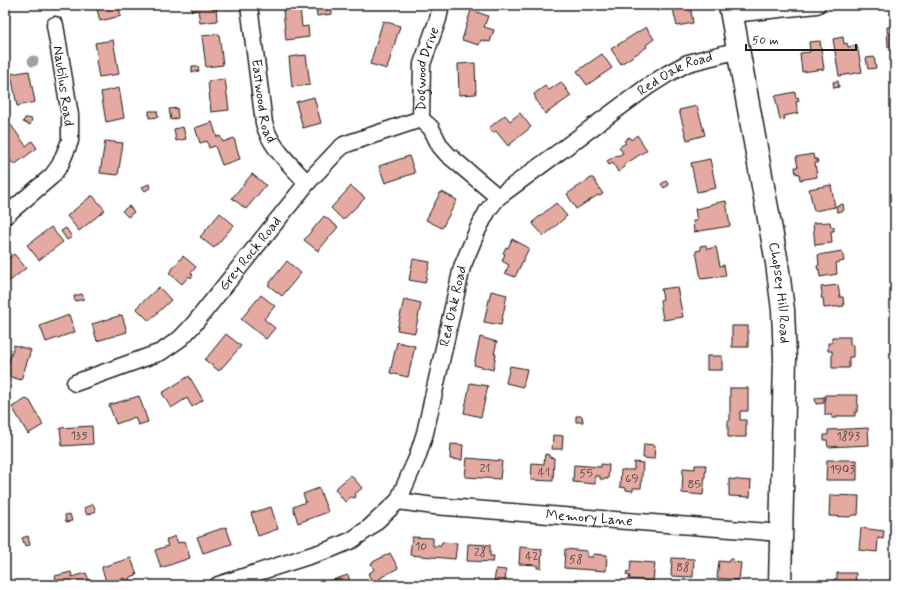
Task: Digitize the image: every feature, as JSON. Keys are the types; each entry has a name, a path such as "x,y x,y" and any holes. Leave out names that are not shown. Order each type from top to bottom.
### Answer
{"street":[{"name":"Eastwood Road","path":"249,5 264,123 267,134 274,145 307,183"},
{"name":"Dogwood Drive","path":"441,5 438,19 422,64 421,119 431,128 440,146 447,154 498,197"},
{"path":"731,9 817,5"},
{"name":"Chopsey Hill Road","path":"731,9 783,310 785,358 780,585"},
{"name":"Nautilus Road","path":"7,210 52,176 60,165 70,141 70,115 55,25"},
{"name":"Red Oak Road","path":"218,585 331,549 352,540 369,528 398,501 417,458 425,433 462,267 478,229 488,210 498,197 647,87 688,63 739,50"},
{"name":"Grey Rock Road","path":"75,383 147,358 161,352 181,338 194,324 307,183 344,145 421,119"},
{"name":"Memory Lane","path":"398,501 434,506 781,532"}],"building":[{"path":"96,5 118,5 121,16 100,21"},
{"path":"191,5 216,5 217,21 200,23 198,10 192,11"},
{"path":"316,5 331,5 332,14 317,16"},
{"path":"652,5 661,5 662,7 659,11 652,9"},
{"path":"672,5 690,5 693,23 677,26"},
{"path":"300,7 302,27 308,26 309,37 286,40 283,10"},
{"path":"471,10 488,16 484,27 494,30 490,42 481,40 479,45 462,40"},
{"path":"5,11 10,11 7,42 5,41"},
{"path":"383,21 400,26 387,69 370,64"},
{"path":"646,27 654,39 646,45 647,47 621,64 611,49"},
{"path":"887,27 895,27 895,47 888,47"},
{"path":"219,34 223,65 206,67 202,36"},
{"path":"843,37 844,44 847,43 848,47 857,45 862,72 839,76 833,39"},
{"path":"113,40 119,74 99,77 95,43"},
{"path":"820,41 824,69 802,72 800,53 810,52 809,42"},
{"path":"602,54 612,68 587,85 577,71"},
{"path":"306,55 310,85 292,87 289,57"},
{"path":"874,57 876,68 868,69 866,58"},
{"path":"475,63 476,94 459,95 458,64"},
{"path":"192,66 198,66 199,71 192,72"},
{"path":"29,71 35,102 17,106 11,74"},
{"path":"225,79 229,110 211,112 208,81"},
{"path":"838,81 839,87 834,88 833,82"},
{"path":"561,82 571,96 545,114 536,101 534,94 545,86 549,90"},
{"path":"119,88 124,118 106,122 101,92"},
{"path":"795,92 796,98 798,97 799,101 796,102 798,113 784,116 785,119 780,120 775,96"},
{"path":"314,97 321,123 303,128 296,102"},
{"path":"697,106 705,135 687,140 679,110"},
{"path":"177,108 178,118 171,120 169,109"},
{"path":"149,111 157,111 158,117 149,118"},
{"path":"520,113 531,127 508,146 496,131 493,133 489,128 505,115 510,121"},
{"path":"25,118 32,119 30,125 23,122"},
{"path":"212,122 217,137 220,136 223,142 234,138 240,159 222,165 215,146 209,148 207,141 200,143 195,128"},
{"path":"11,125 26,146 32,141 37,148 14,165 5,152 8,151 5,147 5,130"},
{"path":"183,127 186,139 176,141 174,129"},
{"path":"637,135 647,150 624,165 625,167 618,172 613,163 609,165 607,161 623,153 619,147 626,143 624,141 629,137 631,140"},
{"path":"105,141 123,143 118,175 100,173"},
{"path":"813,154 814,159 817,159 818,163 815,163 817,177 800,180 799,173 796,174 795,167 798,167 796,157"},
{"path":"409,156 415,173 385,183 379,166"},
{"path":"710,159 716,188 697,192 691,163"},
{"path":"252,174 266,185 246,209 232,198"},
{"path":"593,178 603,194 598,195 576,209 567,194"},
{"path":"666,181 669,185 664,188 661,184"},
{"path":"149,184 150,188 145,191 142,187"},
{"path":"831,185 835,207 814,211 809,189"},
{"path":"351,186 365,198 343,220 331,208"},
{"path":"442,192 457,200 442,228 426,220 440,193"},
{"path":"91,196 93,196 105,210 79,231 67,216"},
{"path":"726,201 730,226 694,232 693,221 697,221 695,209"},
{"path":"556,203 567,216 544,236 533,224 534,221"},
{"path":"843,204 844,210 837,212 836,206"},
{"path":"129,206 134,212 128,217 122,211"},
{"path":"220,213 234,225 214,248 200,237"},
{"path":"324,216 338,227 318,251 304,240"},
{"path":"830,222 831,227 834,227 834,231 831,231 832,243 815,245 813,223"},
{"path":"51,227 63,242 39,260 27,245"},
{"path":"66,228 72,237 67,240 61,231"},
{"path":"512,239 529,248 515,277 505,273 509,265 502,261 505,254 503,253 506,247 508,248"},
{"path":"706,245 707,249 716,247 720,266 724,265 726,276 701,279 696,251 701,250 700,246"},
{"path":"842,251 844,261 836,263 837,274 820,277 817,266 819,265 818,255"},
{"path":"14,254 26,268 5,285 5,261"},
{"path":"183,256 196,267 191,273 193,275 191,278 189,276 182,284 169,273"},
{"path":"413,259 430,262 425,283 409,280"},
{"path":"287,261 301,273 282,296 268,285"},
{"path":"838,285 840,297 843,297 844,306 824,308 823,298 821,298 821,287"},
{"path":"159,287 171,300 149,321 136,308"},
{"path":"677,287 683,317 663,320 660,300 663,299 661,289"},
{"path":"491,291 507,295 501,325 484,322"},
{"path":"82,294 84,299 75,301 74,296"},
{"path":"261,295 275,306 264,319 275,328 266,339 241,319"},
{"path":"404,299 421,303 415,333 397,330"},
{"path":"69,315 75,332 46,342 40,326"},
{"path":"122,315 127,332 97,341 92,324"},
{"path":"732,326 748,326 748,347 732,347"},
{"path":"226,334 241,346 219,371 205,360"},
{"path":"480,337 497,342 494,354 496,354 493,370 474,365"},
{"path":"832,337 850,337 850,345 853,345 853,357 849,357 849,368 832,368 832,351 828,351 828,343 832,343"},
{"path":"397,342 415,346 408,377 390,373"},
{"path":"14,345 31,350 21,380 5,375"},
{"path":"707,356 722,356 722,370 707,370"},
{"path":"510,366 527,369 523,387 506,383"},
{"path":"189,376 203,400 192,407 187,398 171,408 162,393"},
{"path":"470,383 488,386 481,417 464,413"},
{"path":"730,388 748,388 748,411 740,411 740,420 746,420 746,437 728,437 728,421 730,420"},
{"path":"825,395 858,395 857,412 855,412 855,416 837,416 837,418 832,418 832,415 825,415"},
{"path":"139,396 148,422 138,425 135,417 116,424 109,405"},
{"path":"824,397 824,403 816,404 815,398"},
{"path":"26,399 30,401 43,425 28,434 12,407"},
{"path":"576,416 582,416 583,422 576,422"},
{"path":"92,426 93,444 62,446 60,428"},
{"path":"868,428 869,445 828,447 827,440 824,440 824,435 828,435 828,430"},
{"path":"553,435 563,436 562,449 552,449"},
{"path":"451,444 463,445 462,460 450,459"},
{"path":"644,444 655,445 654,459 643,458"},
{"path":"545,454 554,458 553,481 531,480 532,463 544,464"},
{"path":"467,458 502,461 500,479 465,477"},
{"path":"827,460 857,460 857,480 826,480"},
{"path":"634,462 643,463 641,488 633,488 633,491 626,490 626,488 620,487 621,470 634,470"},
{"path":"601,464 609,465 608,479 600,479 600,476 595,476 595,484 573,482 574,465 601,467"},
{"path":"695,465 706,465 703,495 682,493 683,468 695,469"},
{"path":"351,475 362,488 355,494 355,498 351,497 345,502 335,489"},
{"path":"729,479 751,481 750,497 729,496"},
{"path":"319,488 328,512 298,523 293,507 306,502 303,494"},
{"path":"830,495 859,496 858,515 852,515 850,517 829,516"},
{"path":"93,504 96,511 87,515 84,508"},
{"path":"271,507 278,529 258,536 251,513"},
{"path":"70,514 72,521 66,522 65,515"},
{"path":"226,527 232,544 203,553 197,537"},
{"path":"861,528 884,531 883,539 878,538 877,552 859,550"},
{"path":"28,536 30,545 25,546 22,538"},
{"path":"175,536 178,543 185,541 190,558 161,568 155,550 168,546 166,540"},
{"path":"412,537 433,538 433,546 441,546 442,542 457,543 455,559 410,555"},
{"path":"468,544 490,545 490,556 494,556 493,562 467,561"},
{"path":"520,547 542,549 541,568 537,568 537,565 519,564"},
{"path":"565,549 587,551 587,557 593,557 593,554 607,555 606,571 564,568"},
{"path":"390,553 398,568 380,578 384,585 374,585 368,574 374,570 371,563"},
{"path":"131,558 137,575 130,577 129,580 125,581 124,578 107,584 102,567"},
{"path":"672,558 694,559 693,577 671,576"},
{"path":"729,559 733,559 733,562 741,563 739,580 717,578 719,561 729,562"},
{"path":"631,561 655,563 653,581 629,579 630,576 626,575 627,571 630,572"},
{"path":"496,569 506,570 505,583 494,582"},
{"path":"71,572 72,577 86,573 91,585 58,585 55,576"},
{"path":"837,573 856,573 855,585 834,585 834,579 837,579"},
{"path":"348,575 351,585 318,585"}]}
